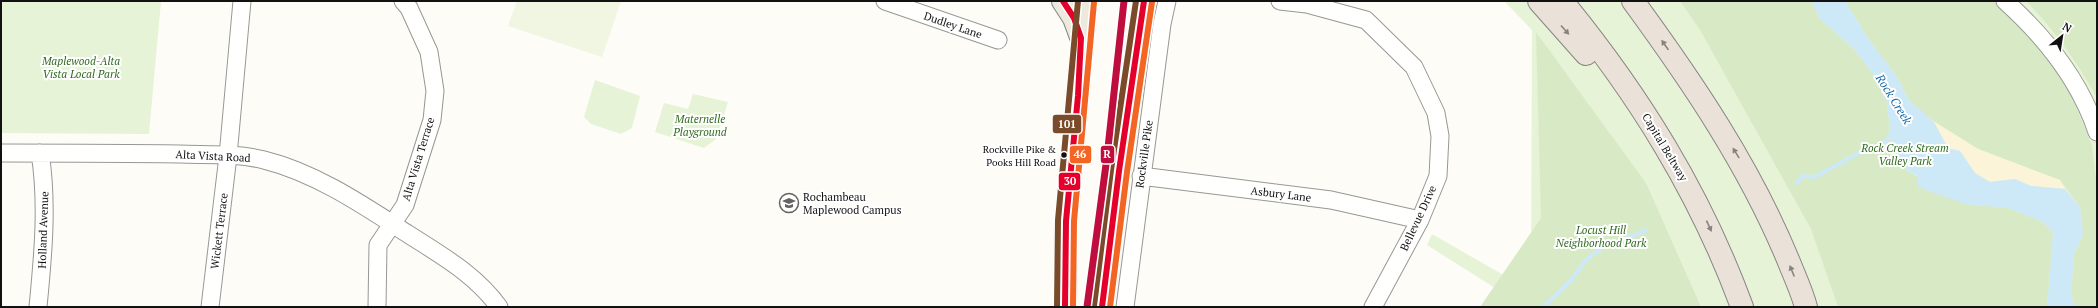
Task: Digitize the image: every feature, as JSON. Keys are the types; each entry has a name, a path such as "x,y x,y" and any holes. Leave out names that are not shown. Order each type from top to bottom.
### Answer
{"highway":[{"path":"1539,1 1608,80 1692,191"},
{"name":"Capital Beltway","path":"1562,1 1617,73 1655,128 1692,191 1725,262 1742,307"},
{"path":"1633,1 1700,96 1740,160 1778,235 1806,307"}],"main road":[{"path":"1063,1 1074,18 1081,38"},
{"path":"1065,307 1066,221 1078,96 1081,38 1086,1"},
{"name":"Rockville Pike","path":"1102,307 1119,171 1144,1"}],"street":[{"path":"228,156 242,1"},
{"name":"Alta Vista Terrace","path":"377,307 378,245 405,205 432,120 435,91 429,52 409,8 403,1"},
{"name":"Dudley Lane","path":"885,1 998,40"},
{"name":"Rockville Pike","path":"1126,307 1141,176 1162,24 1167,1"},
{"name":"Bellevue Drive","path":"1280,1 1307,4 1366,20 1414,67 1436,113 1440,136 1438,176 1420,220 1373,307"},
{"path":"2005,1 2034,30 2065,69 2086,106 2097,132"},
{"name":"Alta Vista Road","path":"1,153 228,156 263,160 314,177 392,224 458,266 487,290 499,307"},
{"name":"Holland Avenue","path":"38,307 41,270 44,181 40,153"},
{"name":"Wickett Terrace","path":"210,307 228,156"},
{"name":"Asbury Lane","path":"1141,176 1331,200 1420,220"}],"green space":[{"name":"Maplewood-Alta Vista Local Park","path":"1,1 161,1 149,134 1,133"},
{"path":"517,1 621,1 602,57 508,26"},
{"name":"Rock Creek Stream Valley Park","path":"1504,1 2097,1 2097,307 1506,307 1511,298 1427,245 1432,234 1519,284 1531,262 1532,30"},
{"path":"1680,1 1812,1 1819,18 1854,49 1877,79 1887,103 1891,143 1903,161 1906,170 1965,204 2008,208 2043,222 2053,233 2047,307 1838,307 1811,229 1700,30"},
{"path":"1845,1 1994,1 2034,42 2067,85 2092,145 2097,186 2097,307 2076,307 2071,295 2074,254 2083,235 2080,207 2060,180 1978,149 1923,114 1909,100 1897,77 1868,38"},
{"path":"2026,1 2097,1 2097,98 2065,47"},
{"name":"Locust Hill Neighborhood Park","path":"1536,32 1646,183 1701,307 1480,307 1541,218"},
{"path":"595,80 640,96 632,128 621,134 591,124 584,117"},
{"name":"Maternelle Playground","path":"693,94 728,102 716,139 704,148 655,132 664,103 688,109"}],"sand":[{"path":"1934,122 1978,149 2060,180 2065,189 2031,186 2015,179 1990,182 1975,173 1960,151 1948,149"}],"water":[{"name":"Rock Creek","path":"1812,1 1845,1 1868,38 1897,77 1909,100 1934,122 1948,148 1960,151 1975,173 1990,182 2015,179 2031,186 2065,189 2080,207 2083,235 2074,254 2071,295 2076,307 2047,307 2053,233 2043,222 2008,208 1965,204 1918,187 1918,176 1906,170 1903,161 1891,143 1887,103 1877,79 1854,49 1819,18"}],"waterway":[{"path":"1797,183 1803,176 1815,177 1866,149 1881,148 1893,131"},
{"path":"1543,307 1571,280 1585,261 1599,250 1646,230"}],"transit line":[{"name":"30","path":"1063,1 1074,18 1081,38 1078,96 1066,221 1065,307"},
{"name":"101","path":"1057,307 1058,220 1078,1"},
{"name":"R","path":"1087,307 1107,157 1124,1"},
{"name":"101","path":"1094,306 1111,170 1136,1"},
{"name":"30","path":"1102,307 1119,171 1144,1"},
{"name":"46","path":"1073,307 1074,221 1094,2"},
{"name":"46","path":"1110,307 1127,172 1152,2"}],"place":[{"name":"Rockville Pike & Pooks Hill Road","path":"1064,155"},
{"name":"Rochambeau Maplewood Campus","path":"789,203"}]}
